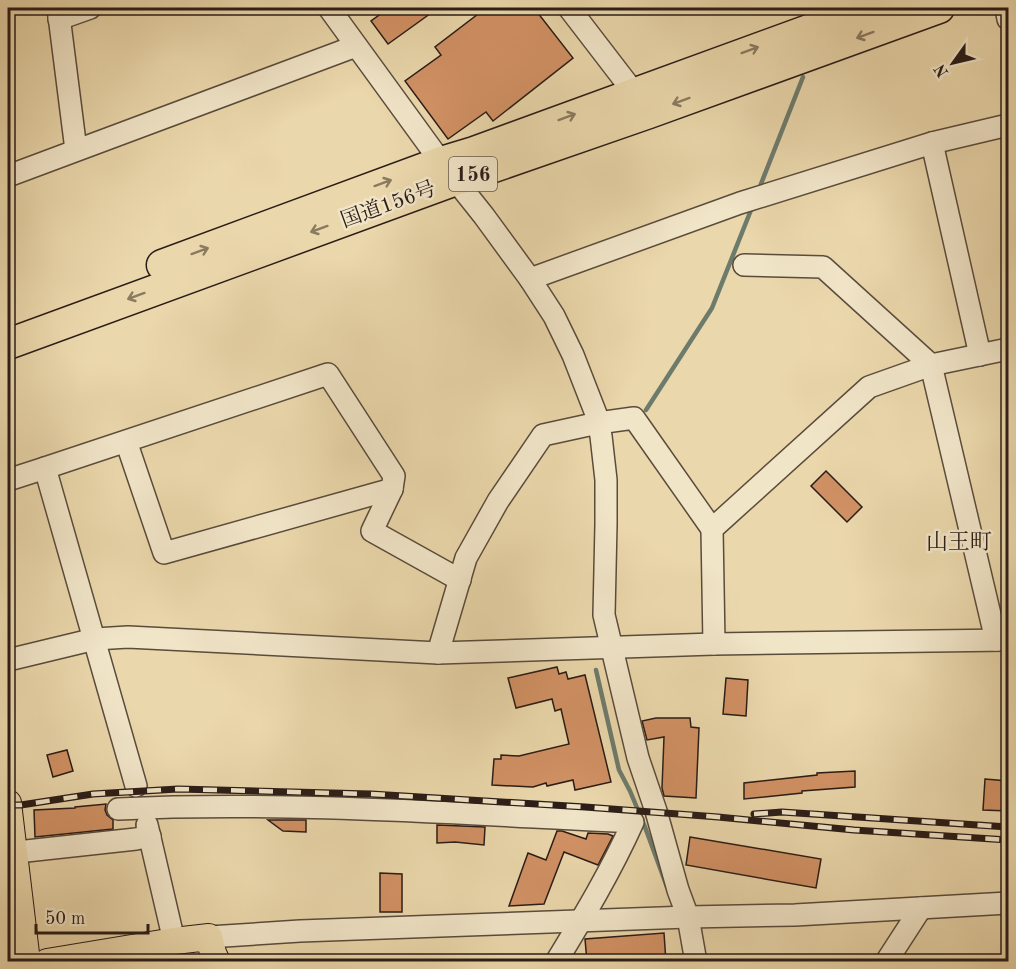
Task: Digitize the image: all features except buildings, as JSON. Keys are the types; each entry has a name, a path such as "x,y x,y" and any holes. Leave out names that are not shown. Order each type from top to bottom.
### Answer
{"highway":[{"name":"国道156号","path":"642,102 869,8"},
{"name":"国道156号","path":"8,322 449,171 642,102 939,8"},
{"name":"国道156号","path":"8,344 449,171"}],"main road":[{"path":"8,803 10,852 27,962"},
{"path":"47,962 209,937 218,962"}],"street":[{"path":"75,150 59,13 90,8"},
{"path":"329,8 530,279 554,316 596,414 606,480 604,615 638,758 688,917 696,962"},
{"path":"569,8 642,102"},
{"path":"1006,8 1008,19"},
{"path":"8,176 356,46"},
{"path":"530,279 740,202 932,143 1008,125"},
{"path":"932,143 980,355"},
{"path":"8,660 95,639 128,637 438,653 714,644 1002,640 931,365 823,267 744,265"},
{"path":"712,529 869,387 931,365 1008,349"},
{"path":"8,480 328,374 394,476 392,489 372,531 460,580"},
{"path":"438,653 466,558 498,501 543,435 634,418 712,529 714,644"},
{"path":"126,441 164,553 392,489"},
{"path":"45,468 136,786"},
{"path":"118,809 241,806 633,822 618,855 556,962"},
{"path":"142,808 174,941"},
{"path":"10,852 150,836"},
{"path":"209,937 300,931 795,915 1008,903"},
{"path":"886,962 921,908"}],"waterway":[{"path":"759,189 803,77"},
{"path":"646,410 712,308 753,205"},
{"path":"596,670 619,770 645,827 667,887"}],"railway":[{"path":"8,805 93,794 178,789 371,794 585,807 854,830 1008,840"},
{"path":"754,814 782,812 1008,827"}],"district":[{"name":"山王町","path":"959,541"}]}
